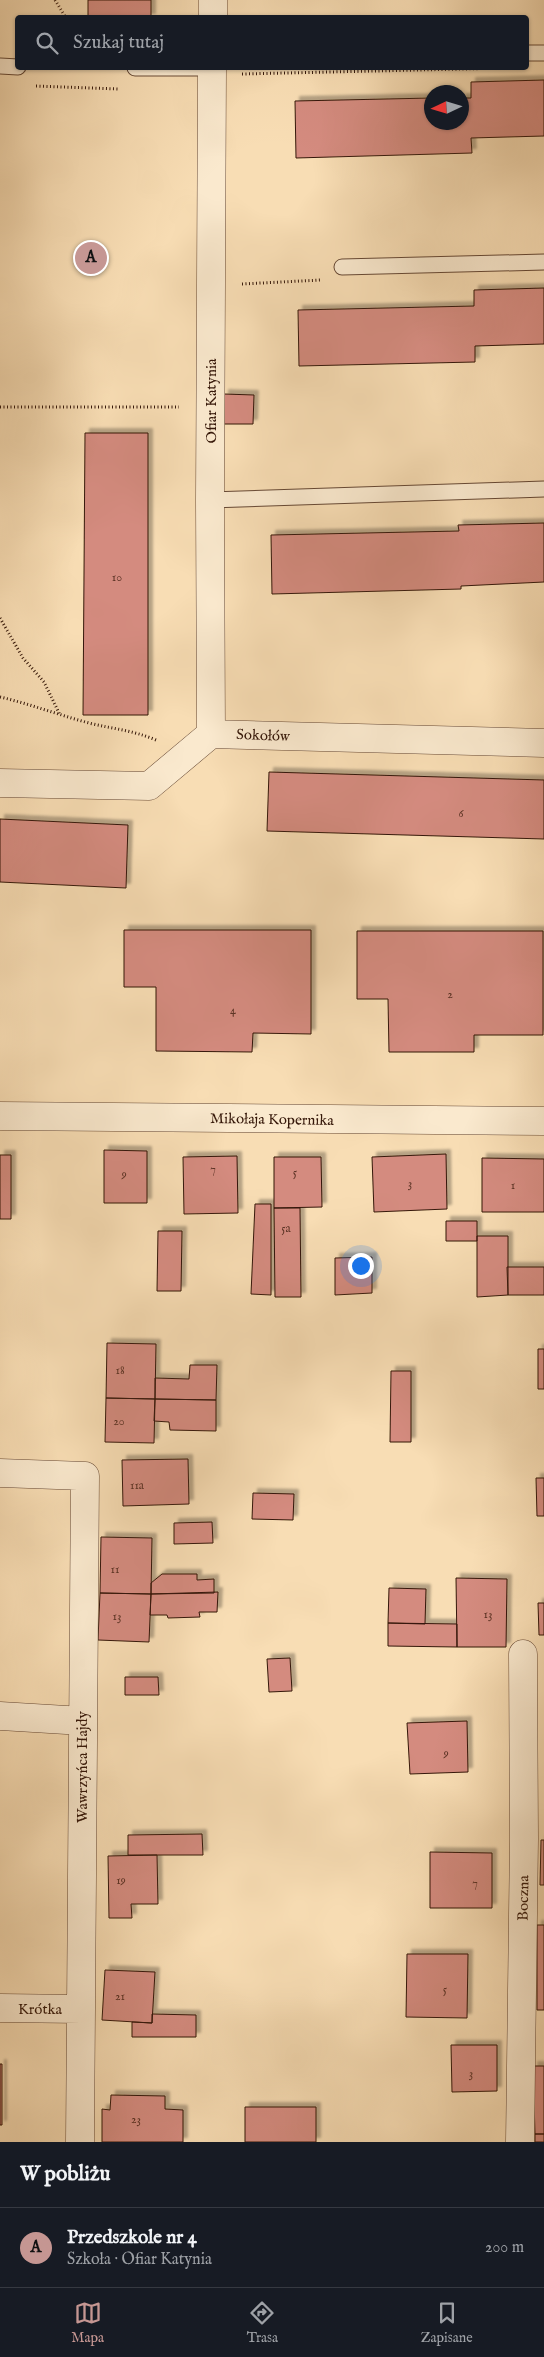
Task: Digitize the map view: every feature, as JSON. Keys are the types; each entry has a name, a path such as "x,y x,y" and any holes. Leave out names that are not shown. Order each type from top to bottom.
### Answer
{"street":[{"path":"213,0 213,15"},
{"name":"Ofiar Katynia","path":"211,734 210,500 225,71"},
{"path":"0,783 149,786 211,734"},
{"name":"Sokołów","path":"211,734 544,743"},
{"name":"Mikołaja Kopernika","path":"0,1116 544,1121"},
{"name":"Wawrzyńca Hajdy","path":"0,1473 84,1476 80,2142"},
{"name":"Boczna","path":"520,2142 524,1839 523,1654"},
{"path":"0,1716 83,1721"},
{"name":"Krótka","path":"0,2008 81,2009"}],"lane":[{"path":"529,53 544,53"},
{"path":"0,66 15,66"},
{"path":"342,267 544,262"},
{"path":"210,500 544,490"}],"path":[{"path":"55,0 64,15"},
{"path":"225,71 321,70"},
{"path":"29,86 125,90"},
{"path":"236,284 323,280"},
{"path":"0,407 184,408"},
{"path":"0,618 23,658 44,682 61,715"},
{"path":"0,697 34,705 61,715 108,728 134,731 161,742 156,747"}],"building":[{"path":"88,0 151,0 151,15 88,15"},
{"path":"544,80 544,136 471,138 472,153 296,158 295,101 424,98 424,130 469,130 471,82"},
{"path":"544,288 544,344 475,346 475,362 299,366 298,310 474,306 474,290"},
{"path":"224,394 254,395 253,424 224,424"},
{"path":"85,433 148,433 148,715 83,715"},
{"path":"544,523 544,582 461,586 461,589 272,594 271,535 459,531 458,525"},
{"path":"269,772 544,780 544,839 267,831"},
{"path":"0,819 128,825 126,888 0,882"},
{"path":"124,930 311,930 311,1034 253,1033 252,1052 156,1051 156,987 124,987"},
{"path":"357,931 543,931 543,1035 474,1035 474,1052 389,1052 388,999 357,999"},
{"path":"104,1150 147,1151 147,1203 104,1203"},
{"path":"446,1154 447,1209 374,1212 372,1157"},
{"path":"0,1155 11,1155 11,1219 0,1219"},
{"path":"237,1156 238,1213 184,1214 183,1157"},
{"path":"274,1157 321,1157 322,1207 274,1208"},
{"path":"482,1158 544,1159 544,1212 482,1212"},
{"path":"255,1204 271,1204 271,1295 251,1294"},
{"path":"274,1208 300,1208 301,1297 275,1297"},
{"path":"446,1221 477,1221 477,1241 446,1241"},
{"path":"158,1231 182,1231 181,1291 157,1291"},
{"path":"477,1236 508,1236 508,1295 477,1297"},
{"path":"372,1257 372,1293 335,1295 335,1258"},
{"path":"507,1267 544,1267 544,1295 508,1295"},
{"path":"107,1343 156,1344 155,1399 106,1398"},
{"path":"538,1349 544,1349 544,1389 538,1389"},
{"path":"190,1365 217,1365 216,1400 155,1399 155,1378 189,1379"},
{"path":"391,1371 411,1371 411,1442 390,1442"},
{"path":"106,1398 155,1399 154,1443 105,1442"},
{"path":"155,1399 216,1400 216,1431 170,1430 169,1422 154,1421"},
{"path":"188,1459 189,1504 123,1506 122,1460"},
{"path":"536,1478 544,1478 544,1516 537,1516"},
{"path":"253,1493 294,1494 293,1520 252,1519"},
{"path":"212,1522 213,1543 174,1544 174,1523"},
{"path":"101,1537 152,1538 151,1594 100,1593"},
{"path":"162,1574 197,1574 197,1580 214,1579 214,1593 151,1594 151,1583"},
{"path":"456,1578 507,1579 506,1647 457,1647"},
{"path":"389,1588 426,1589 425,1624 388,1623"},
{"path":"218,1592 217,1612 199,1612 200,1617 168,1618 167,1615 150,1615 151,1594"},
{"path":"100,1593 151,1594 149,1642 98,1640"},
{"path":"538,1603 544,1603 544,1635 539,1635"},
{"path":"388,1623 457,1624 457,1647 388,1646"},
{"path":"290,1658 292,1691 269,1692 267,1659"},
{"path":"125,1677 158,1677 159,1695 125,1695"},
{"path":"467,1721 468,1772 410,1774 407,1723"},
{"path":"202,1834 203,1855 128,1855 128,1835"},
{"path":"541,1840 544,1840 544,1885 540,1885"},
{"path":"430,1852 492,1853 492,1908 430,1908"},
{"path":"157,1855 158,1904 131,1904 132,1918 109,1918 108,1856"},
{"path":"537,1925 544,1925 544,2010 537,2010"},
{"path":"407,1954 468,1954 467,2018 406,2017"},
{"path":"105,1970 155,1972 152,2023 102,2020"},
{"path":"152,2014 196,2015 196,2037 132,2037 132,2022 152,2023"},
{"path":"451,2045 497,2045 497,2091 452,2092"},
{"path":"0,2064 2,2064 2,2125 0,2125"},
{"path":"533,2066 544,2066 544,2134 535,2134"},
{"path":"111,2095 165,2096 165,2109 183,2110 183,2142 102,2142 102,2109 110,2110"},
{"path":"245,2107 316,2107 316,2142 245,2142"},
{"path":"535,2134 544,2134 544,2142 535,2142"}],"place":[{"name":"Przedszkole nr 4","path":"91,258"}]}
